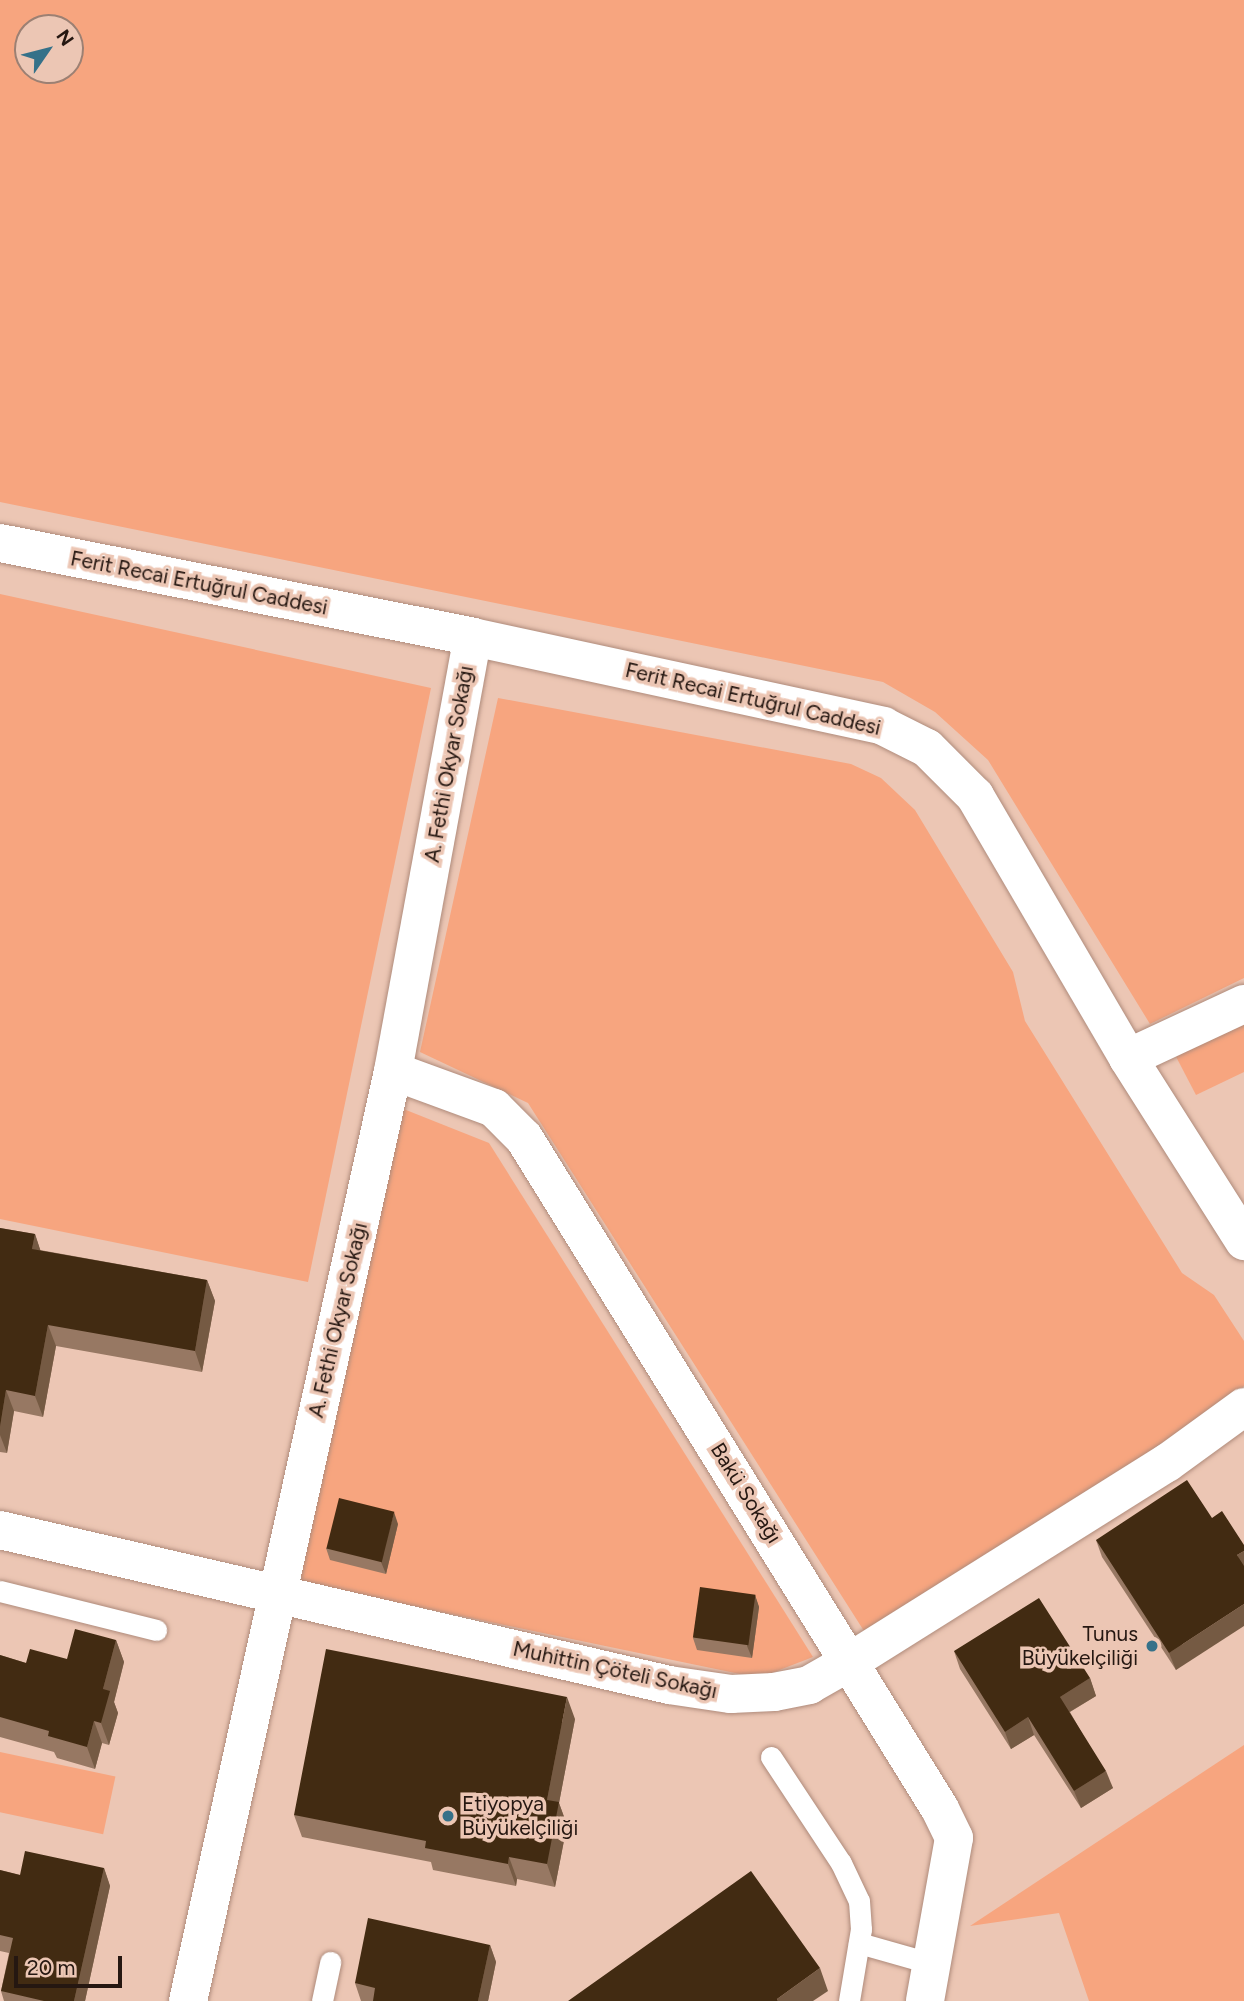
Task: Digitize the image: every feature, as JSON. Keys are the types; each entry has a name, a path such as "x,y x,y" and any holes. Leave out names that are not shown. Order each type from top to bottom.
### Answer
{"street":[{"name":"Ferit Recai Ertuğrul Caddesi","path":"0,544 473,637 883,726 927,748 975,796 1128,1058 1244,1241"},
{"name":"A. Fethi Okyar Sokağı","path":"190,2001 393,1071 473,637"},
{"path":"1128,1058 1244,1004"},
{"name":"Bakü Sokağı","path":"393,1071 494,1108 524,1138 851,1661 954,1838 925,2001"},
{"name":"Muhittin Çöteli Sokağı","path":"0,1530 669,1685 730,1693 774,1692 809,1685 851,1661 1167,1463 1244,1407"}],"lane":[{"path":"0,1591 156,1629"},
{"path":"771,1757 841,1863 859,1900 859,1943 849,2001"},
{"path":"859,1943 933,1964"},
{"path":"323,2001 330,1962"}],"shaded area":[{"path":"0,0 1244,0 1244,978 1150,1024 988,760 935,712 883,682 0,502"},
{"path":"0,594 431,688 308,1282 0,1219"},
{"path":"498,698 851,764 881,778 915,810 1013,972 1025,1021 1182,1273 1214,1295 1244,1341 1244,1386 1092,1491 864,1631 528,1103 420,1052"},
{"path":"1244,1017 1244,1072 1196,1095 1172,1049"},
{"path":"401,1108 489,1143 813,1657 759,1678 298,1582"},
{"path":"1244,1745 1244,2001 1089,2001 1059,1913 970,1926"},
{"path":"0,1752 115,1777 103,1834 0,1812"}],"building":[{"path":"0,1228 35,1234 32,1249 207,1280 195,1351 48,1325 35,1396 6,1390 0,1427"},
{"path":"1187,1480 1212,1518 1222,1511 1244,1545 1244,1551 1237,1555 1244,1566 1244,1604 1169,1653 1096,1540"},
{"path":"339,1498 394,1512 382,1562 326,1548"},
{"path":"700,1587 755,1595 748,1645 693,1638"},
{"path":"1039,1598 1090,1678 1060,1697 1106,1771 1074,1791 1028,1717 1005,1732 954,1651"},
{"path":"75,1629 116,1640 103,1689 110,1691 101,1723 94,1721 87,1747 48,1736 49,1731 0,1717 0,1655 26,1663 30,1649 67,1659"},
{"path":"326,1649 567,1697 547,1800 559,1802 547,1864 509,1857 508,1864 425,1848 426,1841 294,1815"},
{"path":"25,1851 104,1868 74,2001 44,2001 1,1991 13,1938 0,1935 0,1870 20,1875"},
{"path":"751,1871 820,1968 777,1999 778,2001 568,2001"},
{"path":"368,1918 490,1945 478,2001 373,2001 375,1988 355,1983"}],"place":[{"name":"Tunus Büyükelçiliği","path":"1152,1646"},
{"name":"Etiyopya Büyükelçiliği","path":"448,1816"}]}
